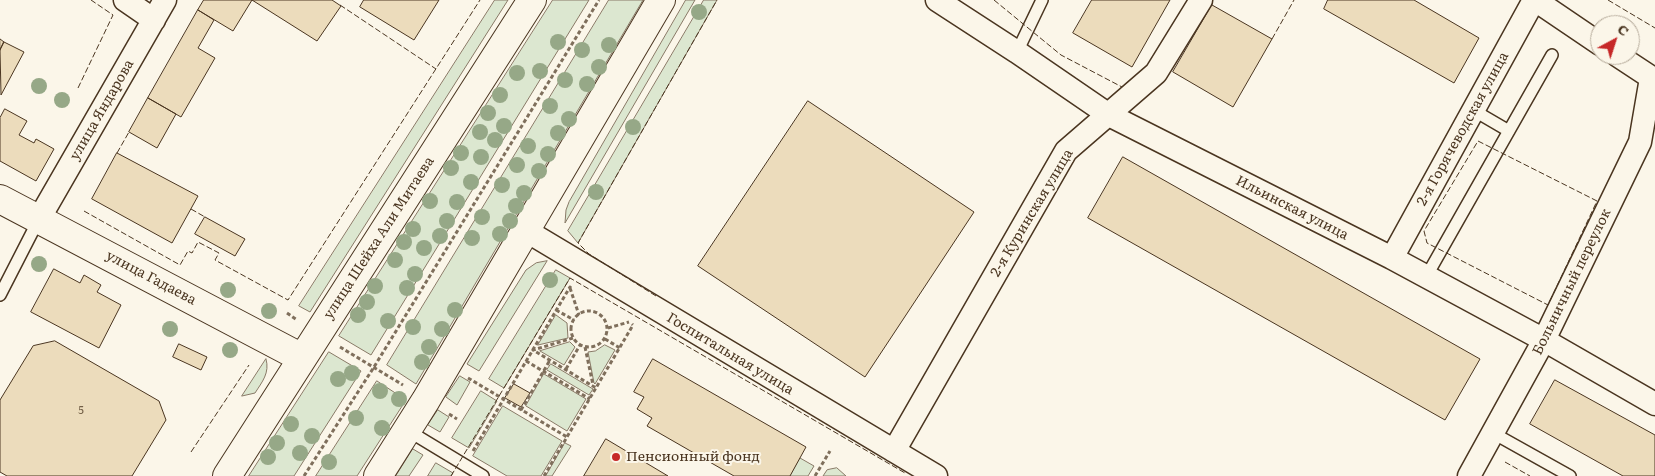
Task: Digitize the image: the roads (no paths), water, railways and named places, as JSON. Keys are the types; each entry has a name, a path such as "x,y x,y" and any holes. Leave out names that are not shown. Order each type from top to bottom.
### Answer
{"main road":[{"name":"улица Шейха Али Митаева","path":"227,476 532,0"},
{"path":"378,476 426,400 661,0"},
{"name":"улица Гадаева","path":"0,199 302,358"}],"street":[{"path":"125,0 154,20"},
{"name":"улица Яндарова","path":"39,219 166,0"},
{"name":"Ильинская улица","path":"936,0 1017,52 1109,115 1392,258 1544,340 1655,404"},
{"name":"2-я Куринская улица","path":"894,451 1066,151 1156,73 1201,0"},
{"path":"1535,0 1590,37"},
{"name":"2-я Горячеводская улица","path":"1392,258 1535,0"},
{"path":"1632,65 1653,79"},
{"name":"Больничный переулок","path":"1468,476 1544,340 1640,142 1653,79"},
{"name":"Госпитальная улица","path":"525,230 894,451 910,470 936,476"}],"lane":[{"path":"1017,52 1042,0"},
{"path":"1426,277 1552,55"},
{"path":"1473,110 1509,131"},
{"path":"0,295 39,219"},
{"path":"407,430 483,476"},
{"path":"1492,433 1570,476"}],"place":[{"name":"Пенсионный фонд","path":"616,457"}]}
